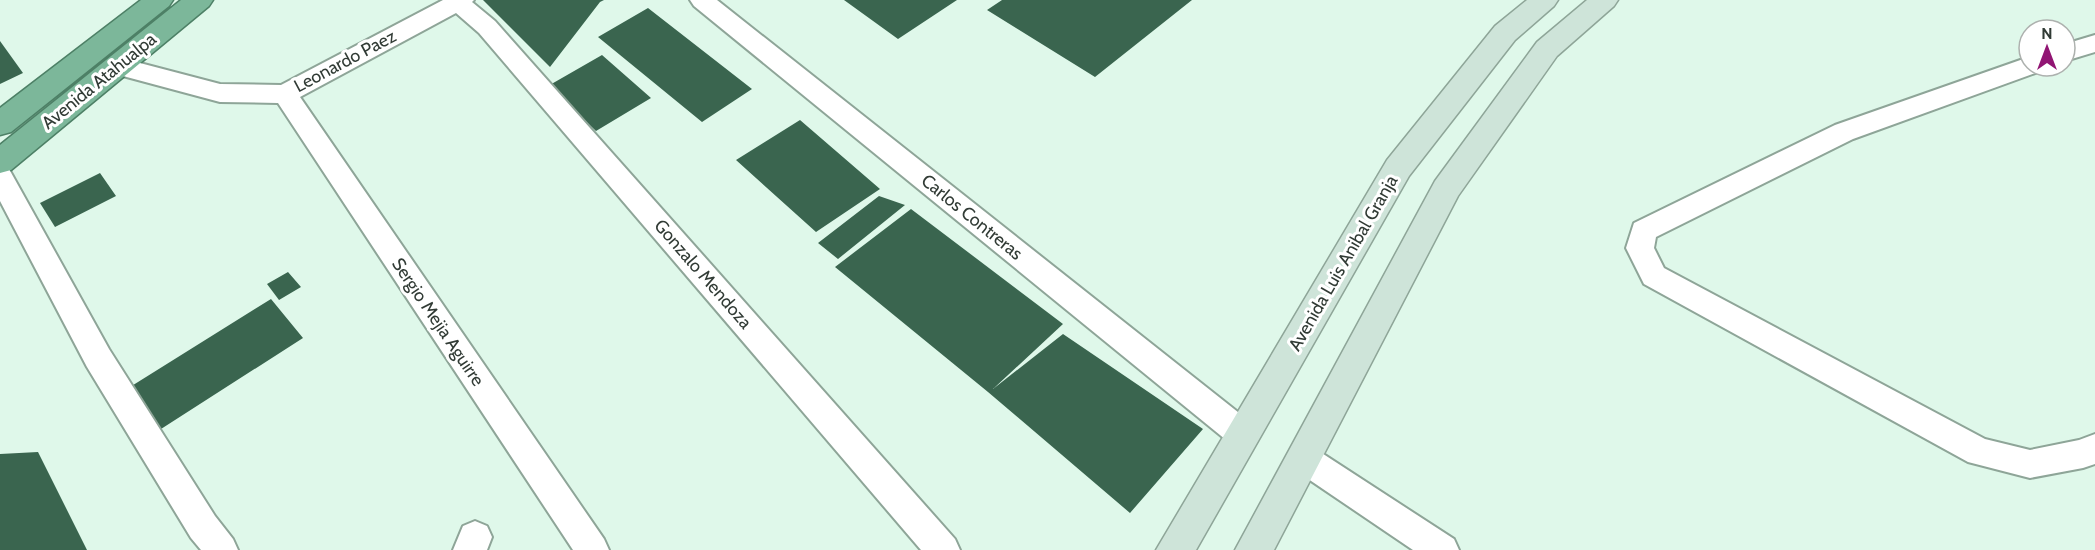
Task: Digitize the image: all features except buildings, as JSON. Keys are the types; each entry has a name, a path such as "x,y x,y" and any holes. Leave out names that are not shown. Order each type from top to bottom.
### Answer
{"highway":[{"name":"Avenida Atahualpa","path":"0,124 159,0"},
{"name":"Avenida Atahualpa","path":"0,162 199,0"}],"main road":[{"name":"Avenida Luis Anibal Granja","path":"1174,550 1398,168 1505,33 1544,0"},
{"path":"1254,550 1446,189 1547,49 1604,0"}],"street":[{"name":"Carlos Contreras","path":"702,0 1242,434"},
{"name":"Leonardo Paez","path":"117,66 220,93 285,94 459,1"},
{"name":"Gonzalo Mendoza","path":"459,1 487,27 943,550"},
{"path":"2077,49 2095,43"},
{"path":"2017,70 1844,132 1644,231 1640,248 1654,276 1979,452 2030,464 2083,454 2095,448"},
{"name":"Sergio Mejia Aguirre","path":"285,94 592,550"},
{"path":"0,176 98,358 203,527 221,550"},
{"path":"1303,458 1442,550"}]}
